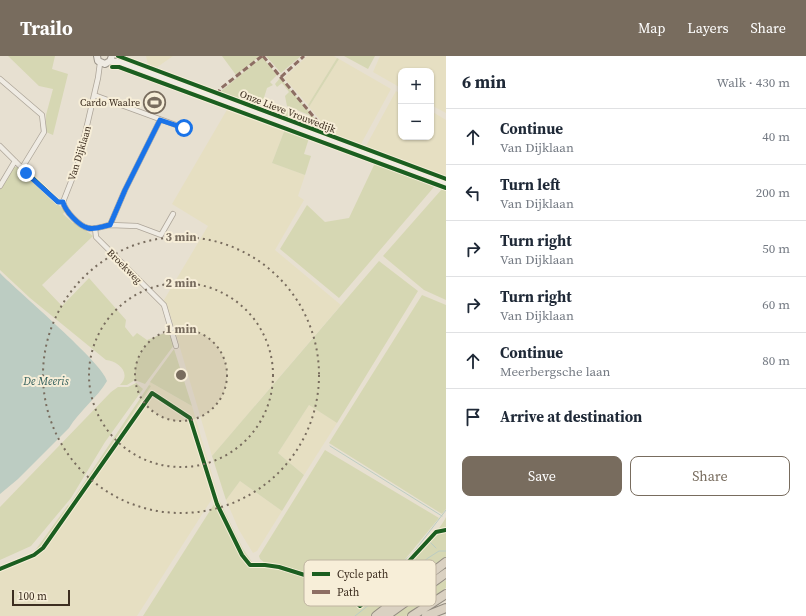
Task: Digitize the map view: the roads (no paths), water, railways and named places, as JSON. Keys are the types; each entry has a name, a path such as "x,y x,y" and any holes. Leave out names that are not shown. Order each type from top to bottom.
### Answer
{"highway":[{"path":"436,570 445,563"},
{"path":"436,600 446,594"},
{"path":"376,616 389,606"},
{"path":"386,616 400,606"},
{"path":"412,616 427,606"},
{"path":"426,616 446,608"}],"main road":[{"path":"96,56 108,60"},
{"name":"Onze Lieve Vrouwedijk","path":"108,60 124,64 442,184"}],"street":[{"name":"Van Dijklaan","path":"95,228 83,226 66,210 63,202 78,164 98,78 108,60"},
{"path":"0,79 42,115 44,132 22,168 0,146"},
{"path":"94,95 184,128"},
{"path":"110,225 125,190 160,120"},
{"path":"0,186 15,161"},
{"path":"95,228 110,225 137,226 162,234 173,214"},
{"name":"Broekweg","path":"95,228 96,237 164,305 176,346"}],"water":[{"name":"De Meeris","path":"0,273 59,327 91,359 102,372 107,381 69,428 18,479 0,494"}],"waterway":[{"path":"330,446 442,516"},
{"path":"405,560 413,553 446,510"},
{"path":"430,542 436,548"},
{"path":"425,560 439,551 446,551"},
{"path":"355,616 368,606"}],"place":[{"name":"Cardo Waalre","path":"155,102"}]}
